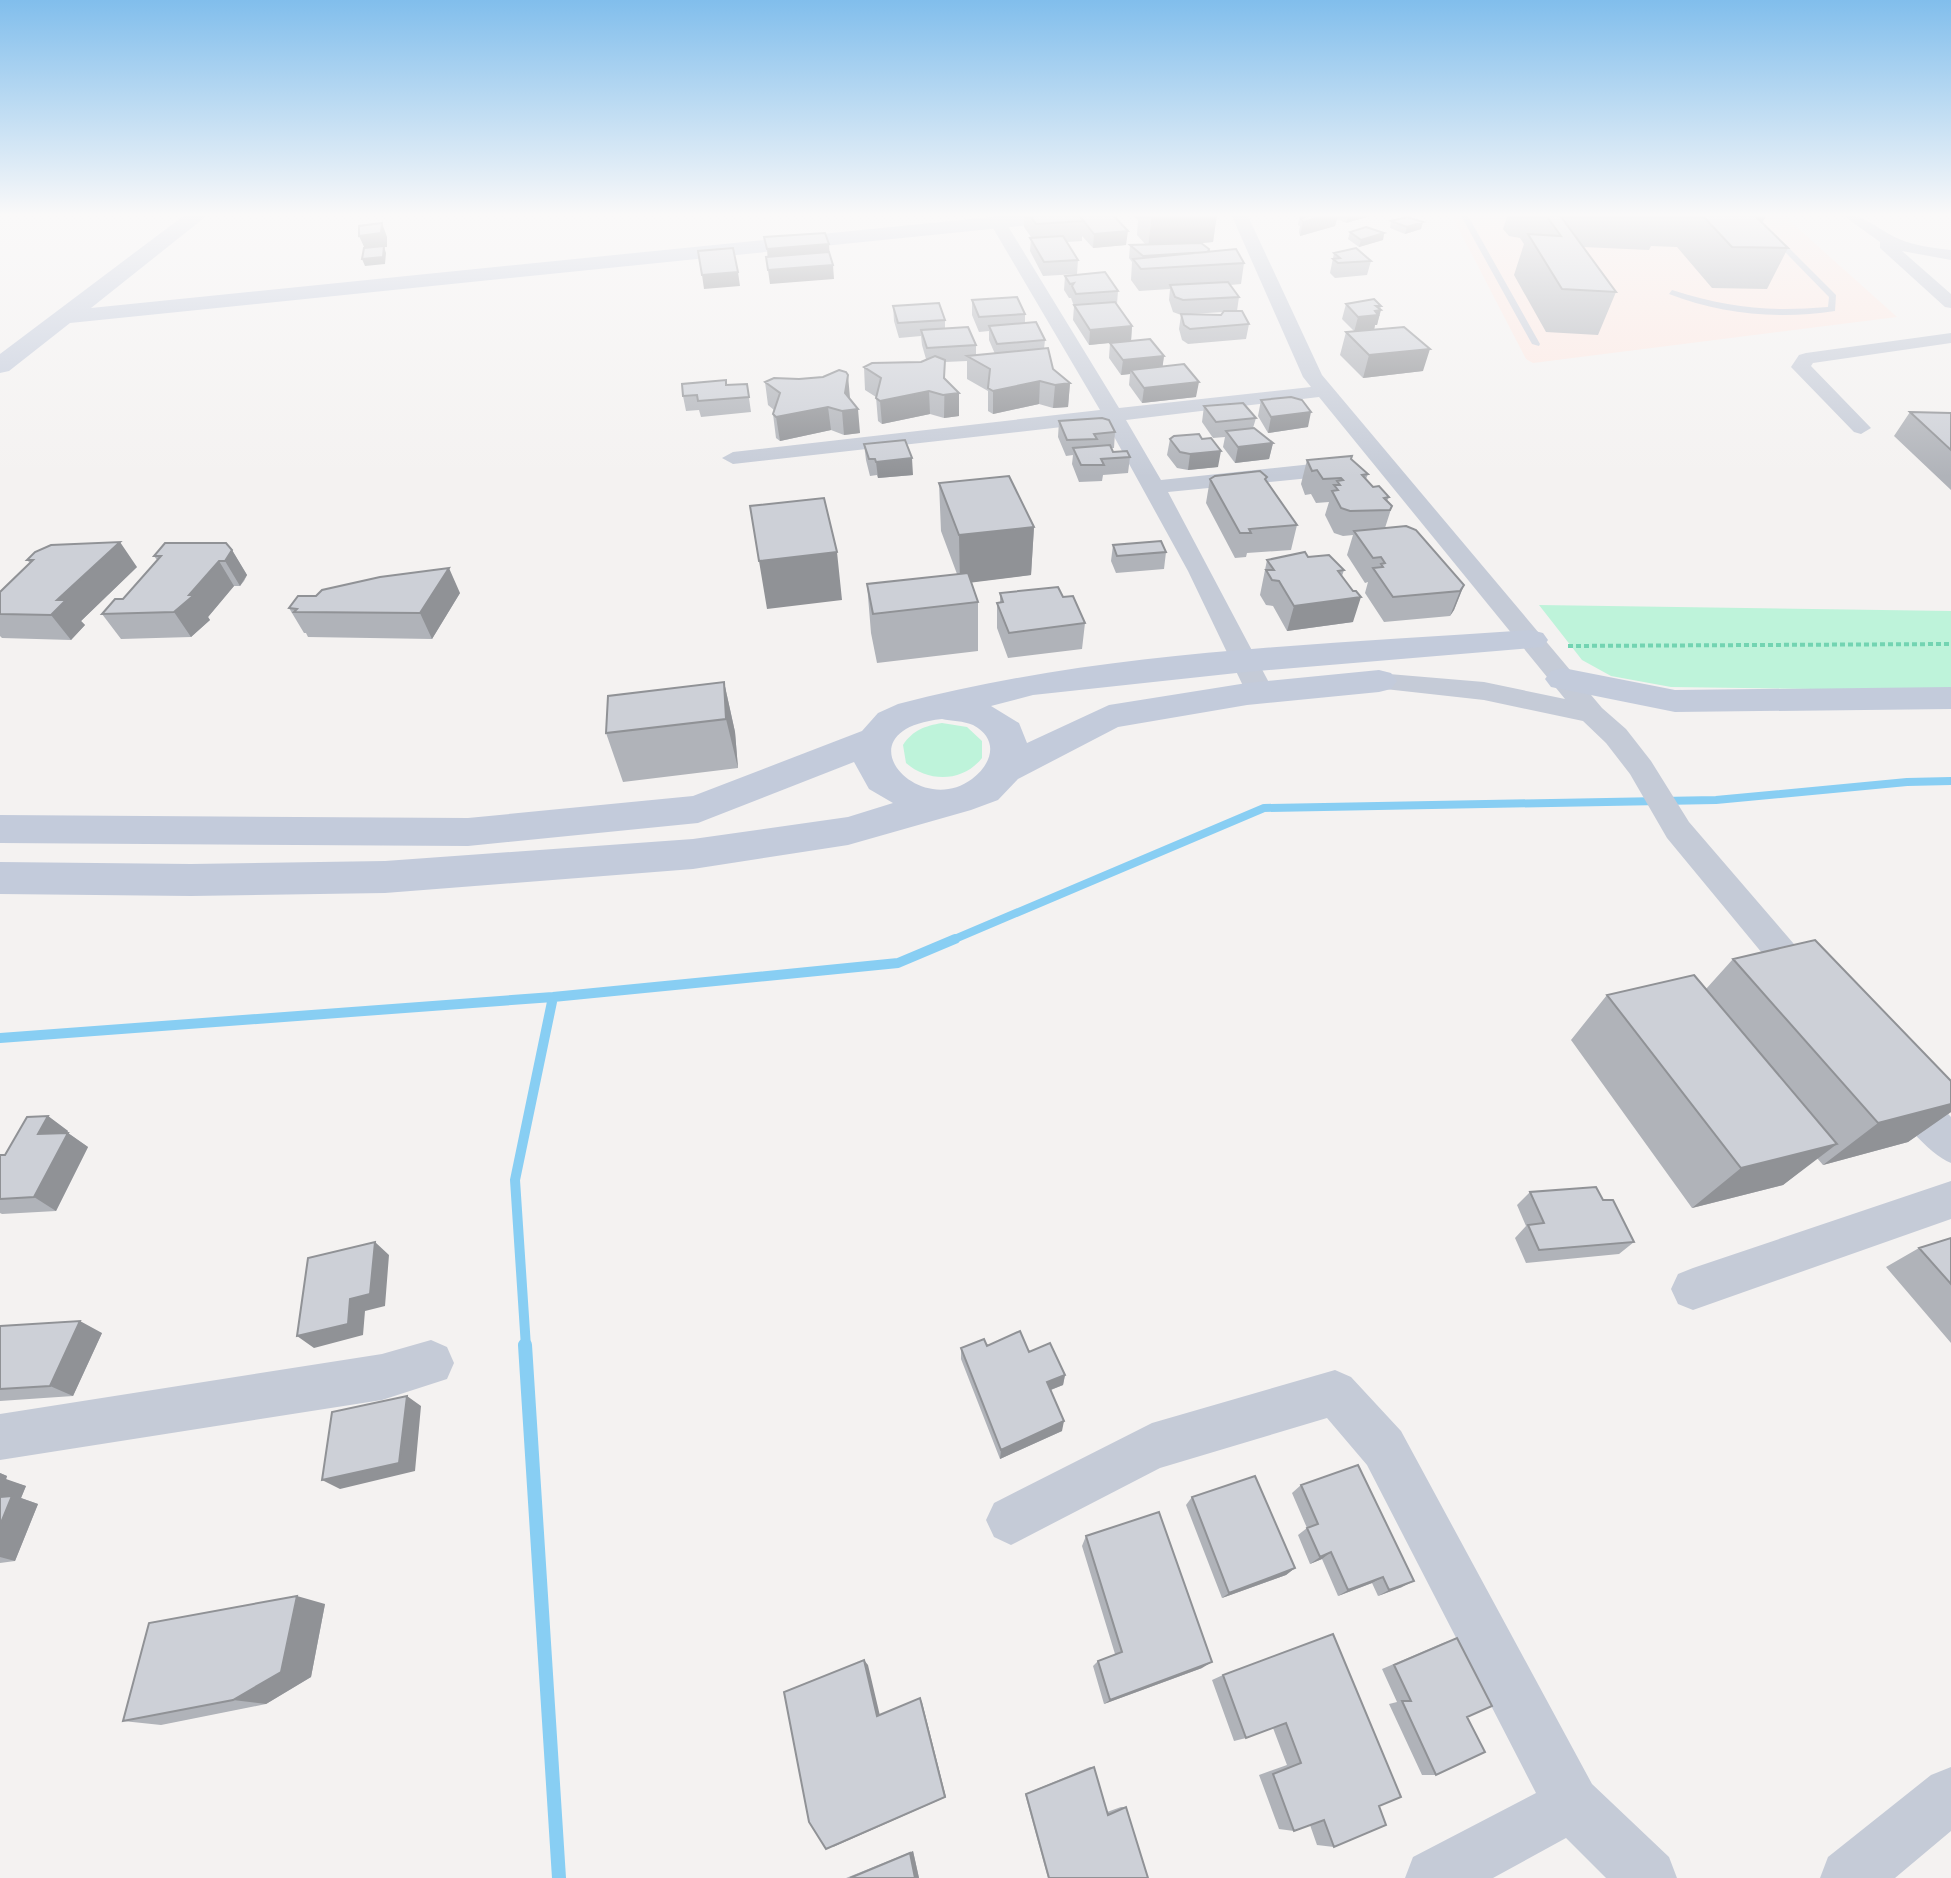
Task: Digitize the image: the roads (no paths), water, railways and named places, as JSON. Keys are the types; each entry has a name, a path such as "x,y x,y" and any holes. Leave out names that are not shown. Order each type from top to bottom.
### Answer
{"street":[{"path":"0,366 85,302"},
{"path":"74,310 160,302"},
{"path":"74,310 163,302"},
{"path":"1046,302 1204,573 1253,677"},
{"path":"1279,302 1313,377 1592,714 1616,736 1641,768 1678,830 1829,1008"},
{"path":"1861,428 1801,367 1806,359 1951,338"},
{"path":"733,458 1324,391"},
{"path":"1155,487 1385,464"},
{"path":"1377,681 1545,658"},
{"path":"0,829 468,832 698,809 876,739 901,717 1033,684 1253,677 1545,658 1675,701 1951,698"},
{"path":"0,878 191,880 385,877 693,854 848,831 986,791 1008,769 1109,717 1253,677 1377,681 1484,691 1667,726 1951,723"},
{"path":"942,707 978,713 1004,731 1011,744 1012,757 1008,769"},
{"path":"876,739 872,762 878,775 889,786 924,800 947,801"},
{"path":"1880,1065 1951,1145"},
{"path":"1693,1289 1951,1200"},
{"path":"0,1437 382,1377 431,1363"},
{"path":"1011,1520 1152,1447 1335,1393 1384,1448 1572,1804 1648,1878"},
{"path":"1849,1878 1951,1795"},
{"path":"1434,1878 1572,1804"}],"lane":[{"path":"1512,302 1536,344"},
{"path":"1693,302 1761,312 1832,309 1833,302"}],"waterway":[{"path":"950,941 1264,808 1716,800 1907,782 1951,781"},
{"path":"553,997 898,963 955,939"},
{"path":"0,1038 553,997"},
{"path":"526,1347 515,1180 553,997"},
{"path":"525,1345 559,1878"}]}
